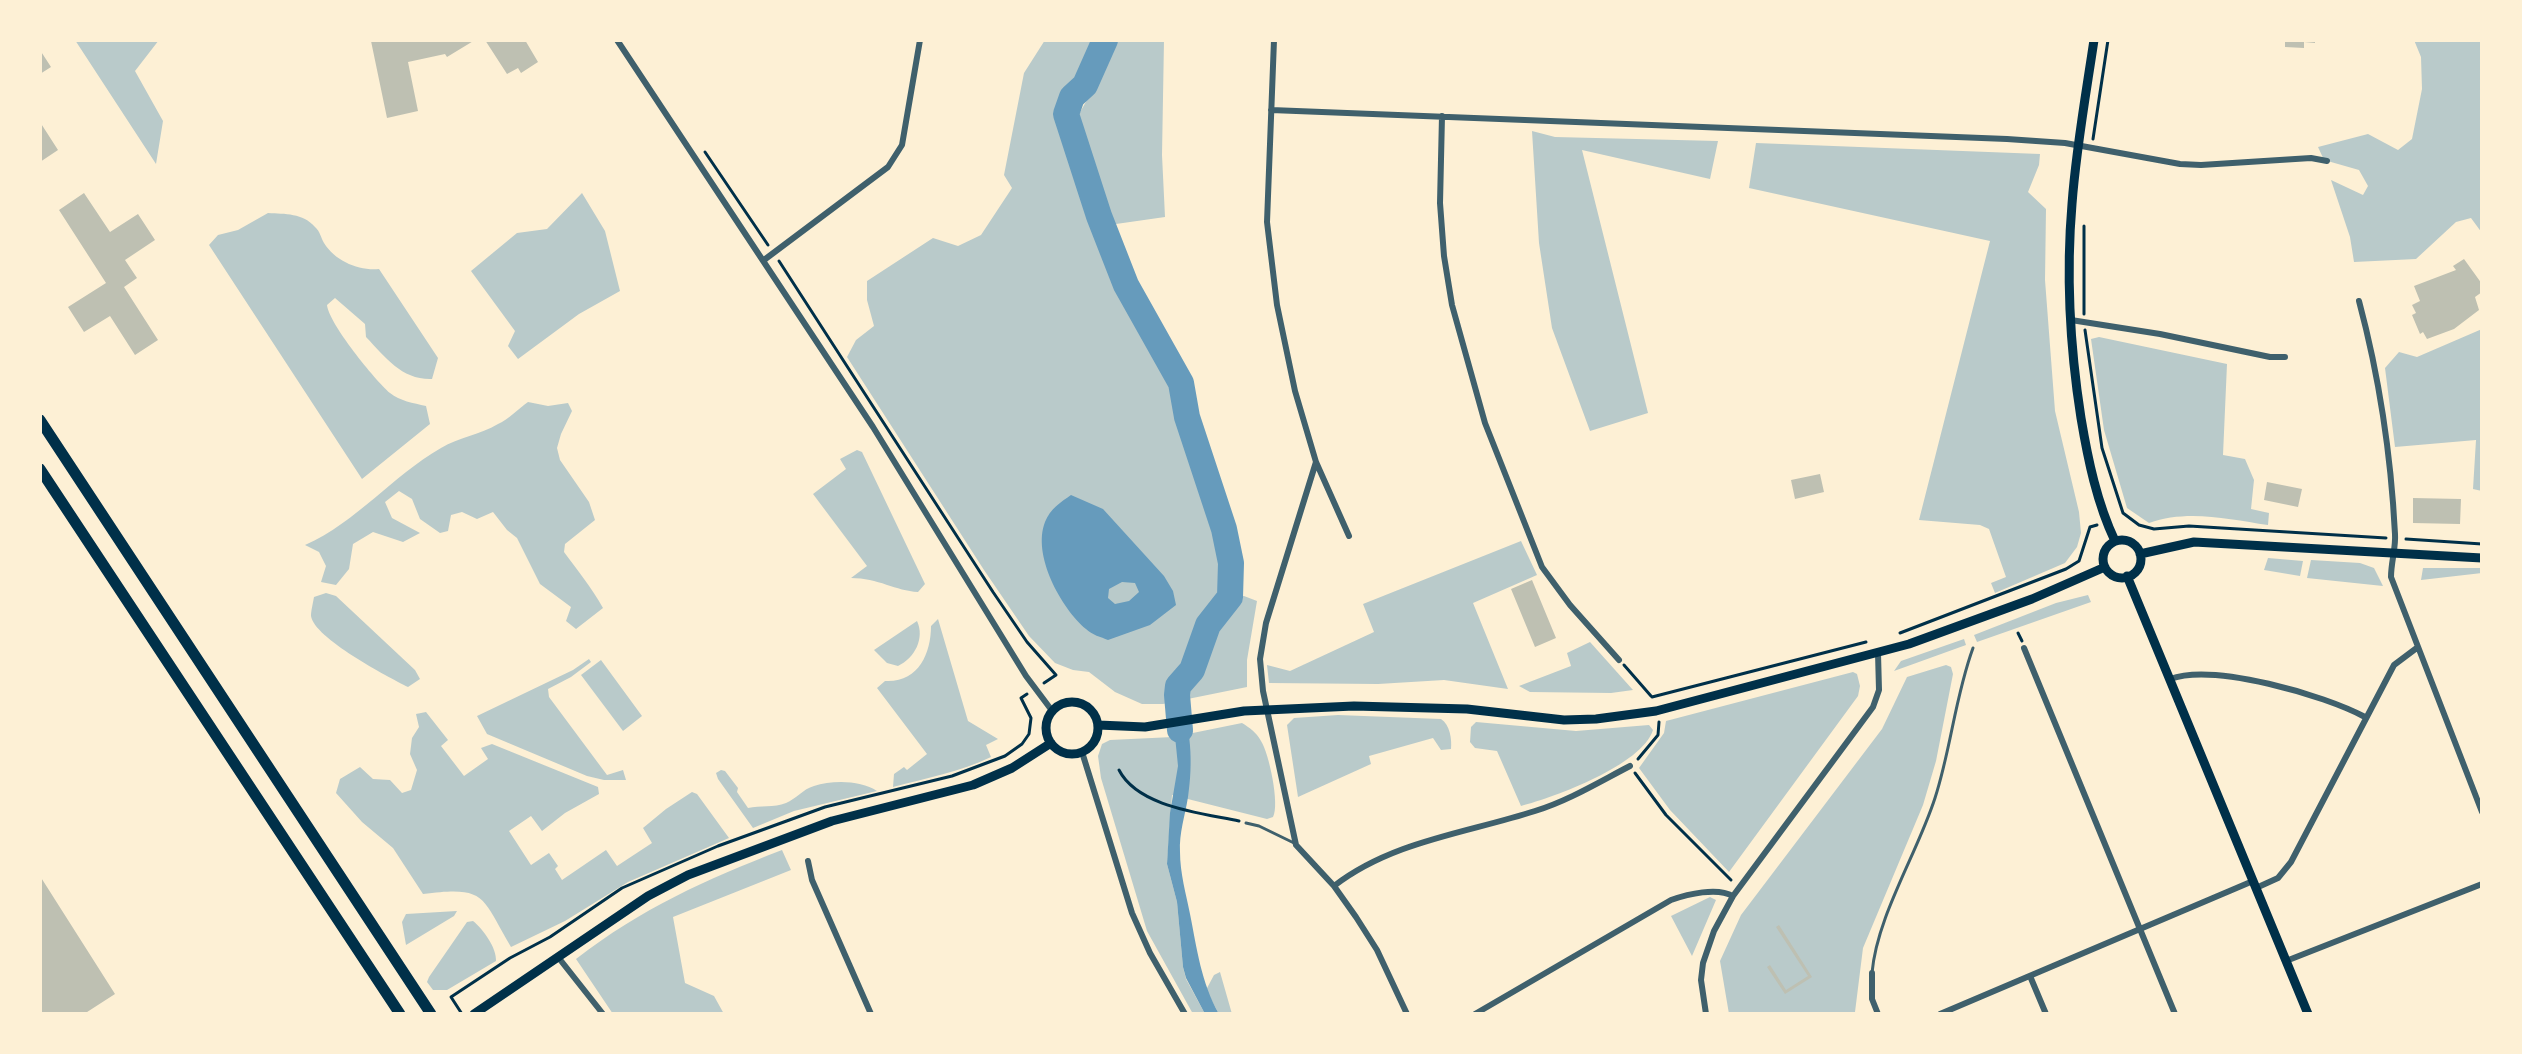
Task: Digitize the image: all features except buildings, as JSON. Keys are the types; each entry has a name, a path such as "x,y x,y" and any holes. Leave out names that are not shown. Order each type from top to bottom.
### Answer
{"highway":[{"path":"40,420 431,1014"},
{"path":"40,469 400,1014"},
{"path":"371,970 392,1014"}],"main road":[{"path":"2094,40 2078,145 2070,235 2071,320 2086,449 2106,522 2115,541"},
{"path":"2115,541 2133,543 2140,554 2136,571 2127,576 2114,576 2105,567 2104,553 2115,541"},
{"path":"2140,554 2194,542 2482,558"},
{"path":"1098,725 1145,727 1266,709 1354,706 1458,709 1564,720 1656,711 1878,653 1965,625 2105,567"},
{"path":"2127,576 2308,1014"},
{"path":"1079,703 1091,710 1098,725 1095,741 1082,752 1069,754 1051,743 1046,728 1053,712 1064,704 1079,703"},
{"path":"474,1014 648,896 688,875 832,821 973,785 1012,768 1051,743"}],"street":[{"path":"617,40 873,427 1026,676 1053,712"},
{"path":"764,260 888,167 902,145 920,40"},
{"path":"1274,40 1267,222 1277,305 1295,391 1316,462 1349,536"},
{"path":"1271,110 2007,139 2078,145 2180,164 2311,158 2327,161"},
{"path":"1442,116 1440,203 1444,256 1452,305 1485,423 1542,567 1570,605 1619,660"},
{"path":"2359,301 2375,362 2395,538 2391,577 2482,812"},
{"path":"2071,320 2160,334 2270,357 2285,357"},
{"path":"1316,462 1266,623 1260,659 1266,709 1296,845 1334,886 1377,950 1407,1014"},
{"path":"1940,1014 2140,930 2278,878 2291,862 2394,665 2418,647"},
{"path":"2024,648 2175,1014"},
{"path":"1706,1014 1701,980 1706,948 1733,896 1873,707 1879,690 1878,653"},
{"path":"2170,679 2193,673 2263,683 2311,694 2365,717"},
{"path":"1082,752 1132,913 1150,953 1185,1014"},
{"path":"1334,886 1377,858 1536,811 1630,766"},
{"path":"808,861 812,880 871,1014"},
{"path":"2286,961 2482,884"},
{"path":"1475,1014 1671,900 1724,891 1733,896"},
{"path":"557,956 603,1014"},
{"path":"1872,973 1872,999 1878,1014"},
{"path":"2030,976 2046,1014"}],"lane":[{"path":"1872,973 1874,945 1935,798 1964,673 1973,648"},
{"path":"1246,823 1287,838 1296,845"}],"path":[{"path":"2092,148 2108,40"},
{"path":"2084,214 2085,322 2096,416 2102,448 2123,513 2139,525 2154,529 2189,526 2482,544"},
{"path":"1891,636 2066,569 2079,561 2090,527"},
{"path":"1619,660 1652,697 1869,641"},
{"path":"1656,711 1660,725 1658,735 1630,766 1666,815 1731,880 1733,896"},
{"path":"1119,770 1131,788 1163,802 1246,823"},
{"path":"451,997 462,1014"}],"shaded area":[{"path":"75,40 159,40 135,71 163,121 156,164"},
{"path":"1045,40 1094,40 1089,49 1086,74 1064,90 1058,105 1068,145 1111,264 1173,378 1184,424 1225,555 1221,595 1244,596 1257,601 1247,660 1247,687 1163,704 1142,704 1115,692 1089,672 1055,663 1029,636 984,570 847,357 856,340 874,326 867,300 867,281 933,238 958,246 981,235 1012,188 1004,175 1024,73"},
{"path":"1115,40 1164,40 1162,155 1165,217 1109,225 1075,121 1095,86"},
{"path":"2414,40 2482,40 2482,233 2471,218 2456,222 2416,259 2354,262 2350,237 2331,180 2363,195 2368,186 2359,170 2324,160 2318,147 2368,134 2398,150 2412,139 2422,89 2421,57"},
{"path":"1532,131 1555,137 1718,141 1710,179 1582,150 1648,413 1590,431 1552,328 1539,243"},
{"path":"1756,143 2040,154 2028,192 2046,209 2045,280 2055,411 2079,512 2081,533 2077,547 2065,563 1995,593 1991,583 2006,577 1989,529 1980,525 1919,520 1990,241 1749,188"},
{"path":"582,193 605,231 620,291 579,314 518,359 508,346 515,331 471,271 517,233 547,229"},
{"path":"268,213 305,219 317,229 324,243 341,260 379,269 438,358 432,379 403,372 366,337 365,324 335,298 327,305 344,338 374,376 394,396 426,406 430,424 362,479 209,245 218,235 238,230"},
{"path":"2482,329 2482,491 2473,489 2476,440 2395,447 2385,368 2399,352 2417,357"},
{"path":"2099,337 2227,364 2223,455 2245,459 2254,480 2251,509 2269,513 2268,525 2193,516 2149,523 2127,508 2104,430 2091,339"},
{"path":"528,402 548,406 568,403 572,411 557,448 560,460 589,502 595,520 565,544 564,552 603,608 576,629 566,621 571,607 540,584 517,538 493,512 477,519 462,512 451,515 448,531 440,533 420,519 412,499 399,491 385,502 392,518 420,533 403,542 373,532 353,544 349,569 336,585 321,582 326,566 319,552 305,545 358,512 423,459 448,444 502,422"},
{"path":"857,450 862,452 925,584 918,592 851,578 867,566 813,494 846,469 840,459"},
{"path":"1521,541 1537,575 1473,603 1508,689 1444,680 1378,684 1269,683 1267,665 1290,671 1374,632 1363,604"},
{"path":"2268,558 2303,561 2300,576 2264,570"},
{"path":"2311,560 2360,563 2374,568 2383,586 2307,578"},
{"path":"2423,568 2482,568 2482,573 2421,580"},
{"path":"326,593 336,596 415,670 420,679 408,687 353,656 325,635 311,616 314,597"},
{"path":"2088,595 2091,602 1977,642 1974,635 2056,603"},
{"path":"938,619 968,721 998,739 986,745 991,757 955,771 893,787 894,774 904,767 907,770 927,754 877,688 885,681 906,677 914,672 925,656 931,626"},
{"path":"917,621 919,641 914,653 904,662 898,666 887,663 874,650"},
{"path":"1964,639 1966,645 1894,671 1901,661"},
{"path":"1590,642 1633,690 1611,693 1530,692 1519,686 1571,666 1567,653"},
{"path":"589,659 591,662 571,677 548,689 549,697 607,775 623,770 626,780 587,776 487,734 477,716 573,670"},
{"path":"601,660 642,716 623,731 581,675"},
{"path":"1946,665 1951,667 1953,674 1936,761 1923,805 1863,948 1855,1012 1729,1014 1720,961 1741,915 1882,729 1907,677"},
{"path":"1853,672 1857,674 1860,686 1858,696 1729,872 1670,810 1639,768 1664,733 1666,721"},
{"path":"426,712 448,740 441,746 464,776 488,759 481,748 492,744 598,787 599,794 565,813 542,831 531,816 509,831 531,865 549,853 558,866 555,869 562,880 606,850 617,866 652,843 643,828 692,792 697,794 729,838 628,882 565,921 511,947 480,898 460,892 423,894 393,848 362,822 336,793 340,779 360,767 373,779 390,780 402,793 411,790 417,770 410,754 412,738 419,727 416,714"},
{"path":"1338,715 1441,719 1450,732 1451,749 1441,750 1433,738 1369,756 1371,764 1298,797 1287,725 1294,718"},
{"path":"1476,722 1576,731 1649,725 1653,730 1646,743 1633,755 1596,778 1521,806 1497,751 1475,748 1470,742 1471,727"},
{"path":"1242,723 1257,735 1267,756 1273,779 1273,817 1267,819 1172,795 1167,864 1177,902 1186,979 1205,1014 1193,1014 1147,931 1101,778 1098,756 1102,744 1110,740 1173,737"},
{"path":"721,770 738,788 737,792 748,808 781,805 810,787 821,784 855,783 877,791 794,811 753,828 718,779 716,773"},
{"path":"782,850 791,870 673,917 685,983 714,996 724,1014 613,1014 576,959 650,910"},
{"path":"1710,897 1716,900 1692,956 1671,916"},
{"path":"457,911 454,916 406,945 402,922 406,914"},
{"path":"473,921 489,939 496,961 447,990 433,990 427,982 429,977 467,922"},
{"path":"1220,972 1232,1014 1219,1014 1206,990 1214,975"}],"water":[{"path":"1071,495 1103,509 1164,576 1173,591 1176,605 1150,625 1108,640 1091,633 1059,595 1046,565 1042,535 1047,517","holes":["1122,582 1135,583 1139,592 1129,601 1115,604 1108,598 1109,589"]},
{"path":"1177,695 1186,719 1191,758 1180,838 1181,868 1200,965 1219,1014 1205,1014 1186,978 1177,902 1167,864 1170,813 1178,766 1172,706"}],"pier":[{"path":"1184,701 1189,709 1191,731 1169,735 1168,705"}],"waterway":[{"path":"1105,40 1085,85 1072,97 1066,114 1099,216 1126,285 1181,383 1187,417 1224,529 1231,563 1230,597 1208,625 1192,670 1178,686 1180,730"}]}
